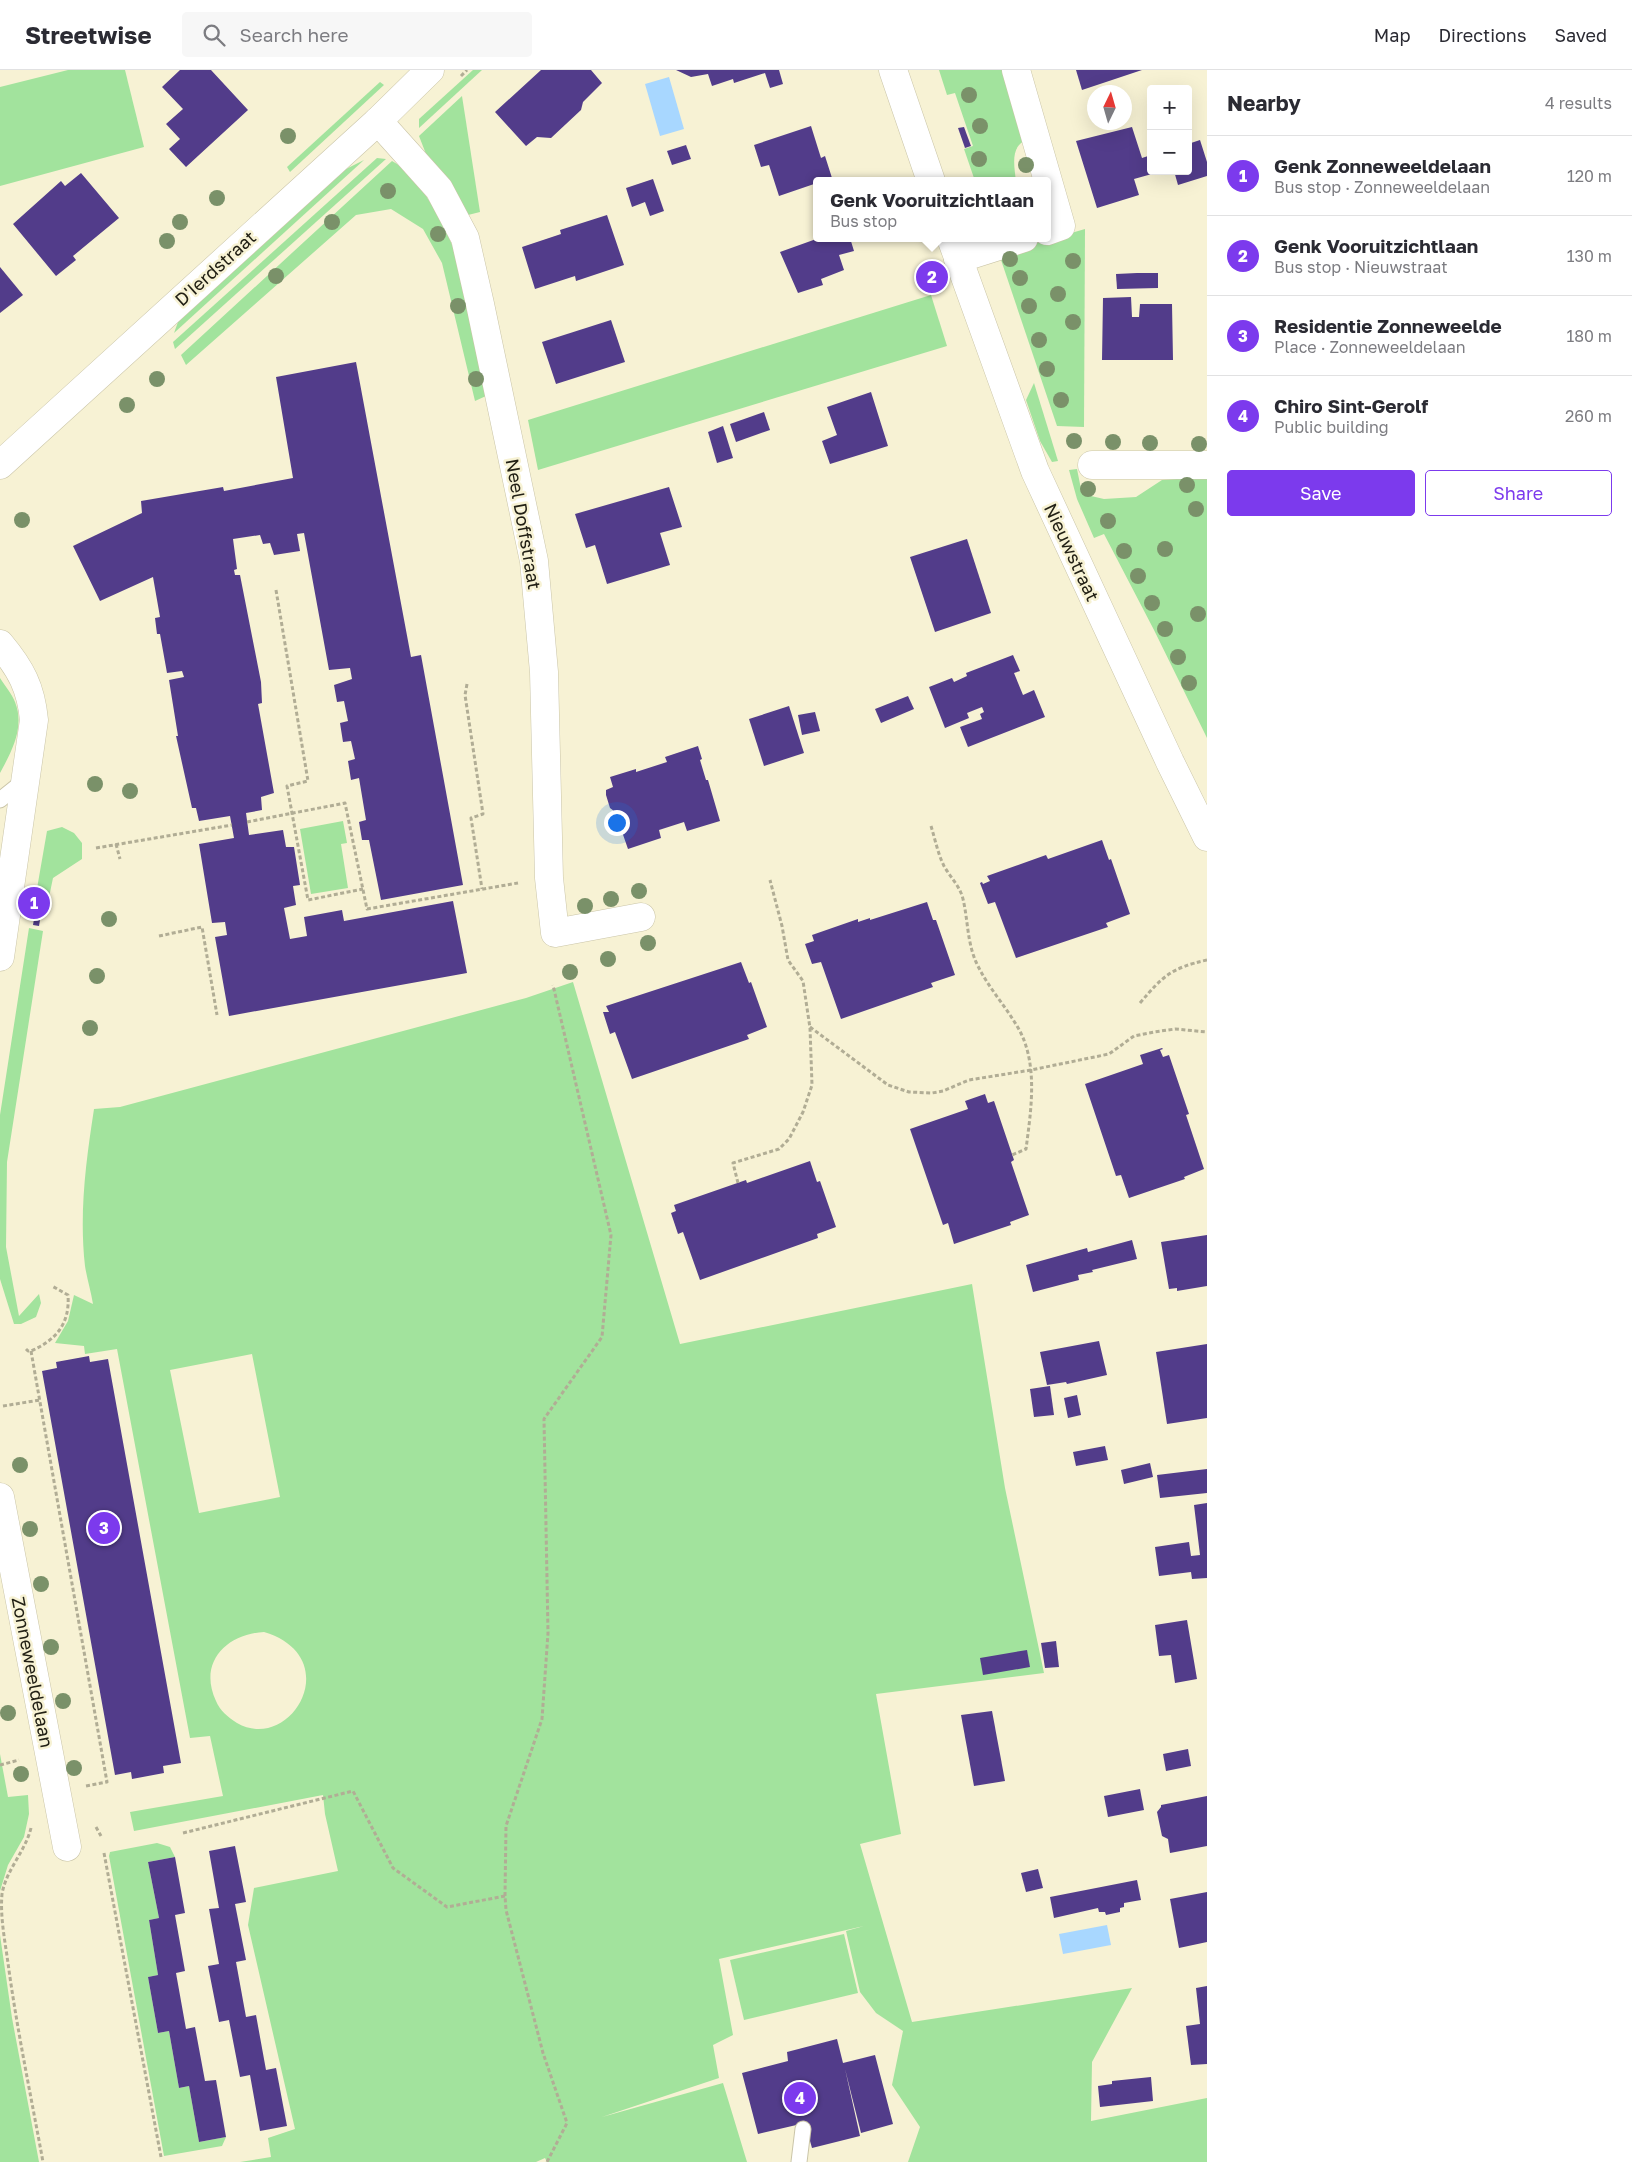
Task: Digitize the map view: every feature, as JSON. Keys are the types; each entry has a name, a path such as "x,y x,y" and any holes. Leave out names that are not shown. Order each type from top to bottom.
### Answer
{"street":[{"name":"D'Ierdstraat","path":"0,465 378,121 430,70"},
{"path":"893,70 930,177"},
{"path":"1016,70 1048,177"},
{"name":"Neel Doffstraat","path":"378,121 439,189 465,238 480,304 534,561 544,672 549,878 555,933 641,917"},
{"path":"1051,189 1062,226 1051,230"},
{"name":"Nieuwstraat","path":"996,242 954,248 1035,471 1166,753 1207,836"},
{"path":"1092,465 1207,464"},
{"path":"0,644 14,660 25,681 32,699 34,720 27,778 3,918 0,957"},
{"name":"Zonneweeldelaan","path":"0,1497 67,1848"}],"lane":[{"path":"0,800 27,778"},
{"path":"799,2162 802,2129"}],"path":[{"path":"276,590 308,781 287,786 308,900 363,889"},
{"path":"467,684 465,695 483,814 471,818 482,889"},
{"path":"247,822 345,803 367,909 511,885"},
{"path":"96,848 232,825"},
{"path":"931,826 944,866 963,898 969,945 990,988 1018,1027 1031,1070 1032,1088 1026,1149 1012,1155"},
{"path":"116,844 120,859"},
{"path":"738,1183 733,1163 779,1148 789,1139 812,1085 810,1027 803,980 788,960 782,926 770,880"},
{"path":"159,936 202,927 217,1015"},
{"path":"1140,1003 1162,978 1182,966 1207,960"},
{"path":"547,2162 567,2124 543,2053 506,1910 506,1826 542,1720 548,1633 544,1419 602,1337 611,1235 553,984"},
{"path":"810,1027 888,1085 909,1092 932,1093 943,1091 969,1080 1109,1054 1134,1036 1175,1029 1207,1032"},
{"path":"31,1351 54,1338 62,1327 69,1308 68,1296 52,1286"},
{"path":"26,1349 31,1351"},
{"path":"31,1351 107,1782 83,1787"},
{"path":"3,1406 40,1400"},
{"path":"183,1833 354,1790 393,1868 447,1907 505,1896"},
{"path":"32,1821 27,1842 12,1867 2,1893 1,1911 13,1999 44,2162"},
{"path":"104,1854 162,2157"}],"green space":[{"path":"68,70 125,70 144,147 0,186 0,87"},
{"path":"473,70 482,70 419,128 419,119"},
{"path":"939,70 1009,70 1028,139 1018,146 1014,156 1016,177 974,177 964,149 973,146 955,93 947,95"},
{"path":"380,82 384,85 290,172 287,167"},
{"path":"462,96 480,212 468,215 426,154 419,136"},
{"path":"377,158 386,159 175,349 173,342"},
{"path":"364,160 174,333 178,322 346,169"},
{"path":"392,161 412,178 430,202 446,230 456,255 486,396 475,401 442,263 423,229 391,209 356,215 186,365 181,355"},
{"path":"1085,229 1084,427 1057,426 999,254 1040,242 1051,242 1051,239"},
{"path":"931,295 947,346 538,470 528,420"},
{"path":"1034,383 1058,461 1052,462 1040,441 1026,400"},
{"path":"1077,469 1081,489 1091,496 1104,499 1136,497 1162,480 1207,477 1207,738 1104,534 1094,538 1077,499 1069,470"},
{"path":"0,678 14,699 19,721 16,739 0,773"},
{"path":"343,821 347,843 341,844 348,888 311,894 300,829"},
{"path":"62,827 74,833 82,843 82,859 53,878 48,902 35,900 47,831"},
{"path":"29,928 43,931 7,1162 6,1247 19,1316 39,1294 41,1303 36,1317 21,1324 14,1324 0,1279 0,1115"},
{"path":"573,982 680,1344 972,1284 1005,1488 1044,1673 876,1694 901,1834 860,1844 912,2022 1132,1988 1092,2062 1091,2121 1207,2098 1207,2162 908,2162 920,2127 892,2085 903,2031 876,2013 860,1992 846,1931 864,1926 719,1959 733,2035 713,2045 719,2078 602,2117 723,2083 747,2162 547,2162 545,2158 536,2162 240,2162 271,2157 268,2138 295,2129 248,1925 254,1888 338,1871 325,1814 323,1795 134,1831 130,1812 223,1796 210,1736 190,1738 117,1349 85,1354 84,1346 55,1343 68,1321 74,1295 93,1304 85,1266 83,1207 94,1109 120,1107 526,998","holes":["252,1354 280,1497 199,1513 170,1370","264,1632 289,1644 302,1661 306,1680 302,1698 291,1714 276,1725 257,1729 237,1723 222,1711 211,1687 211,1674 213,1663 227,1645 238,1638"]},
{"path":"0,1754 8,1797 28,1795 29,1814 24,1837 8,1865 0,1891"},
{"path":"157,1843 170,1847 175,1857 148,1862 159,1918 149,1920 158,1975 148,1977 158,2033 169,2031 179,2088 189,2086 199,2142 226,2137 222,2146 164,2156 109,1856 110,1852"},
{"path":"844,1934 858,1993 744,2020 730,1960"},
{"path":"0,1935 12,2018 39,2162 0,2162"}],"water":[{"path":"669,77 684,129 660,136 645,84"},
{"path":"1107,1925 1111,1945 1063,1954 1059,1934"}],"building":[{"path":"180,70 211,70 248,110 186,167 169,149 180,139 166,124 183,109 162,87"},
{"path":"541,70 591,70 602,83 583,102 581,110 551,138 537,137 526,146 495,112"},
{"path":"676,70 779,70 783,84 770,88 765,73 734,83 733,79 712,86 708,74 691,77"},
{"path":"1076,70 1142,70 1097,85 1087,85 1087,88 1082,90"},
{"path":"811,126 821,158 825,156 832,177 813,177 813,184 779,196 769,165 761,167 754,145"},
{"path":"964,127 971,146 965,148 958,128"},
{"path":"1132,127 1142,158 1147,156 1148,175 1134,179 1139,195 1097,208 1076,141 1120,130 1132,130"},
{"path":"1200,140 1207,162 1207,176 1178,185 1175,175 1192,175 1192,143"},
{"path":"686,145 691,159 672,165 667,151"},
{"path":"81,173 119,218 73,256 76,260 56,276 13,224 61,181 65,186"},
{"path":"653,179 664,211 650,216 645,202 632,207 626,188"},
{"path":"607,215 624,265 576,281 575,276 535,289 522,247 561,234 560,230"},
{"path":"813,240 813,242 851,242 854,251 839,255 844,270 821,279 823,285 798,293 780,252"},
{"path":"0,267 23,295 0,313"},
{"path":"1158,273 1158,288 1117,289 1116,274"},
{"path":"1131,297 1132,317 1139,317 1140,304 1172,304 1173,360 1102,360 1103,298"},
{"path":"611,320 625,362 556,384 542,342"},
{"path":"356,362 411,657 421,655 463,885 381,900 369,840 362,840 359,822 366,820 359,778 351,780 348,761 355,759 351,741 343,742 340,723 348,721 344,701 337,702 334,685 352,679 350,668 329,670 304,533 297,534 300,551 274,555 270,543 263,544 260,535 233,539 237,569 234,570 235,575 240,575 261,682 262,703 258,704 274,793 261,797 262,810 246,813 249,835 283,830 286,847 294,847 300,885 293,886 296,905 284,908 290,939 307,936 304,917 342,910 344,921 453,901 467,973 229,1016 215,937 227,935 225,922 212,923 199,844 234,838 230,816 199,821 196,808 192,808 176,736 178,736 169,680 184,677 182,671 167,673 160,634 157,634 155,618 160,617 153,577 100,601 73,546 142,513 141,501 223,487 224,491 293,478 276,377"},
{"path":"871,392 888,446 830,464 822,441 837,435 827,407"},
{"path":"764,412 770,430 736,442 730,424"},
{"path":"723,426 733,458 717,463 708,432"},
{"path":"669,487 682,527 660,533 670,565 607,584 595,545 586,548 575,514"},
{"path":"967,539 991,613 935,632 910,557"},
{"path":"1013,655 1020,671 1014,673 1023,695 1034,690 1045,717 968,747 960,727 982,719 980,714 984,712 982,707 967,713 969,718 945,728 929,687 952,678 954,682 967,676 966,673"},
{"path":"908,696 914,709 881,723 875,709"},
{"path":"789,706 804,753 764,766 749,719"},
{"path":"815,712 820,731 802,735 798,715"},
{"path":"698,746 702,759 700,760 720,821 687,831 684,822 659,830 661,838 628,849 620,826 623,818 610,808 606,795 606,790 613,787 610,777 636,769 636,772 667,762 665,757"},
{"path":"1102,840 1109,860 1111,859 1130,914 1106,923 1108,927 1016,958 995,902 988,904 980,883 982,882 983,884 990,881 987,876 1046,855 1048,859"},
{"path":"927,902 933,920 936,920 955,975 931,983 933,987 841,1019 821,962 812,964 805,944 814,941 812,935 858,919 858,922 870,918 870,920"},
{"path":"36,907 42,908 39,926 33,925"},
{"path":"741,962 749,983 751,982 767,1027 747,1035 749,1039 632,1079 615,1032 610,1034 603,1012 609,1012 606,1006"},
{"path":"1162,1048 1160,1050 1163,1057 1169,1055 1189,1114 1186,1115 1204,1169 1184,1177 1185,1179 1129,1198 1121,1175 1116,1176 1085,1084 1143,1064 1140,1055"},
{"path":"985,1094 988,1103 994,1101 1014,1160 1011,1162 1029,1215 1010,1222 1011,1225 954,1244 948,1223 943,1225 910,1129 968,1109 965,1101"},
{"path":"810,1161 817,1182 820,1181 836,1227 817,1234 818,1238 700,1280 683,1232 678,1234 671,1213 676,1211 674,1205 746,1180 747,1183"},
{"path":"1207,1235 1207,1286 1177,1291 1177,1288 1169,1289 1161,1242"},
{"path":"1132,1240 1137,1259 1092,1270 1093,1272 1078,1275 1079,1280 1033,1292 1026,1265 1087,1248 1088,1252"},
{"path":"1099,1341 1107,1375 1067,1384 1066,1382 1047,1385 1040,1352"},
{"path":"1207,1344 1207,1418 1167,1424 1156,1352"},
{"path":"89,1356 90,1362 108,1359 181,1763 163,1766 164,1773 132,1779 131,1772 115,1775 42,1371 57,1368 56,1362"},
{"path":"1050,1386 1054,1415 1034,1417 1030,1389"},
{"path":"1077,1395 1081,1415 1068,1418 1064,1398"},
{"path":"1105,1446 1108,1460 1076,1466 1073,1452"},
{"path":"1150,1463 1153,1477 1124,1484 1121,1470"},
{"path":"1207,1469 1207,1493 1160,1498 1157,1475"},
{"path":"1207,1503 1207,1578 1192,1579 1191,1572 1159,1576 1155,1547 1189,1542 1191,1556 1200,1555 1194,1505"},
{"path":"1187,1620 1197,1679 1175,1683 1171,1655 1159,1656 1155,1625"},
{"path":"1056,1641 1059,1667 1045,1668 1041,1643"},
{"path":"1027,1650 1030,1667 983,1675 980,1658"},
{"path":"992,1711 1005,1781 974,1786 961,1715"},
{"path":"1188,1749 1191,1766 1166,1771 1163,1754"},
{"path":"1140,1789 1144,1810 1108,1817 1104,1796"},
{"path":"1207,1796 1207,1846 1170,1853 1168,1839 1162,1836 1157,1812 1161,1805"},
{"path":"235,1846 246,1902 235,1904 246,1960 236,1962 246,2017 256,2015 266,2070 276,2068 287,2126 260,2131 250,2075 240,2077 229,2020 219,2022 208,1966 219,1964 209,1909 219,1908 209,1851"},
{"path":"175,1857 185,1913 175,1915 185,1971 176,1973 186,2029 195,2027 205,2081 216,2080 226,2137 199,2142 189,2086 179,2088 169,2031 158,2033 148,1977 158,1975 149,1920 159,1918 148,1862"},
{"path":"1038,1869 1043,1888 1026,1892 1021,1873"},
{"path":"1137,1880 1141,1900 1124,1903 1124,1907 1120,1908 1120,1912 1106,1915 1105,1912 1099,1912 1098,1908 1054,1918 1050,1897"},
{"path":"1207,1892 1207,1942 1179,1948 1170,1899"},
{"path":"1207,1986 1207,2064 1191,2065 1186,2026 1200,2024 1196,1988"},
{"path":"837,2039 843,2063 875,2055 893,2124 861,2133 845,2069 860,2136 812,2148 805,2123 758,2134 742,2073 788,2061 787,2052"},
{"path":"1151,2077 1153,2101 1100,2107 1098,2086 1112,2084 1112,2081"}],"place":[{"name":"Genk Vooruitzichtlaan","path":"932,277"},
{"name":"Genk Zonneweeldelaan","path":"34,903"},
{"name":"Residentie Zonneweelde","path":"104,1528"},
{"name":"Chiro Sint-Gerolf","path":"800,2098"}]}
